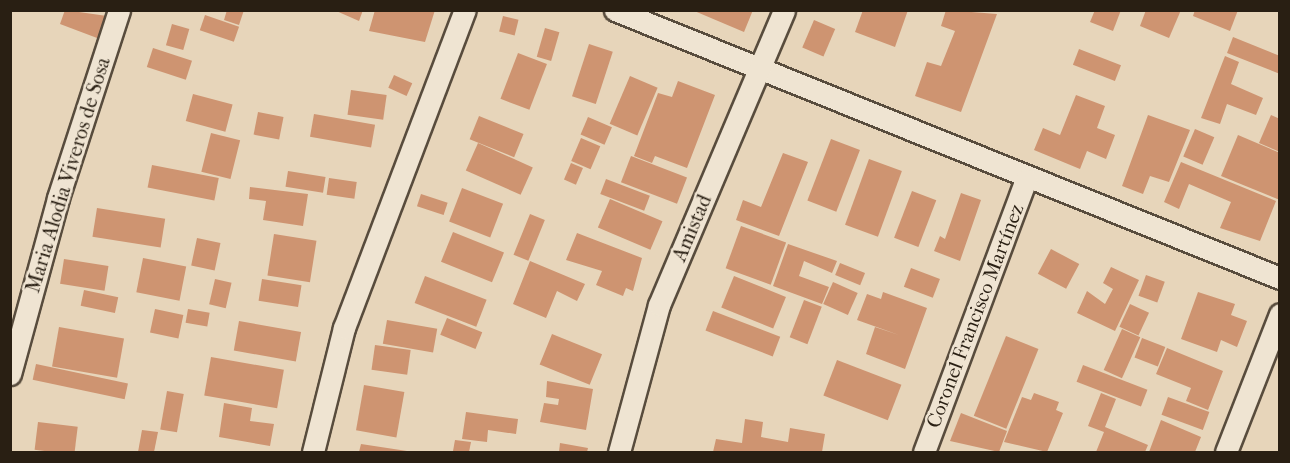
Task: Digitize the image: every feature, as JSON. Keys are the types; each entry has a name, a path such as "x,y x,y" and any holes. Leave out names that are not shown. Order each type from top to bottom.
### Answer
{"street":[{"name":"Maria Alodia Viveros de Sosa","path":"10,374 58,198 118,10"},
{"path":"313,453 344,328 465,10"},
{"path":"615,10 1026,180 1280,278"},
{"name":"Amistad","path":"619,453 659,305 762,70 784,10"},
{"name":"Coronel Francisco Martínez","path":"924,453 1026,180"},
{"path":"1226,453 1280,315"}],"building":[{"path":"65,10 114,17 105,41 60,24"},
{"path":"227,10 244,10 239,25 224,20"},
{"path":"334,10 363,10 359,21"},
{"path":"375,10 384,12 435,10 425,42 369,31"},
{"path":"692,10 753,10 744,32"},
{"path":"863,10 908,10 895,47 855,32"},
{"path":"946,10 997,14 961,112 915,96 927,62 941,66 955,31 941,26"},
{"path":"1095,10 1121,10 1113,31 1090,22"},
{"path":"1146,10 1181,10 1169,38 1140,26"},
{"path":"1195,10 1238,10 1230,31 1193,16"},
{"path":"205,15 239,27 234,42 200,30"},
{"path":"503,16 519,20 515,35 499,32"},
{"path":"814,20 835,29 823,57 802,48"},
{"path":"172,24 189,29 183,50 166,45"},
{"path":"545,28 559,32 551,61 537,57"},
{"path":"1233,37 1280,56 1280,74 1227,53"},
{"path":"589,44 613,52 596,104 572,96"},
{"path":"153,48 192,61 186,80 147,67"},
{"path":"1079,49 1121,65 1115,81 1073,65"},
{"path":"518,53 547,64 529,110 500,99"},
{"path":"1225,56 1239,62 1231,84 1263,98 1256,115 1227,104 1220,124 1201,118"},
{"path":"394,75 412,83 407,96 388,88"},
{"path":"630,76 658,88 637,136 610,124"},
{"path":"678,81 715,95 687,168 655,156 652,163 634,156 658,93 672,97"},
{"path":"351,90 387,95 383,120 348,115"},
{"path":"193,94 233,105 225,132 186,121"},
{"path":"1076,95 1105,106 1097,128 1115,135 1106,159 1087,151 1080,169 1034,150 1043,128 1060,135"},
{"path":"258,112 284,117 279,140 254,135"},
{"path":"314,114 375,125 371,147 310,137"},
{"path":"1148,115 1190,130 1169,182 1150,176 1143,194 1122,186"},
{"path":"1271,115 1280,119 1280,152 1259,143"},
{"path":"479,116 524,134 514,157 470,139"},
{"path":"588,117 612,127 605,145 581,134"},
{"path":"1195,129 1214,137 1203,165 1183,157"},
{"path":"211,133 240,140 230,179 201,172"},
{"path":"1238,135 1280,153 1280,200 1221,176"},
{"path":"581,138 600,146 591,169 571,161"},
{"path":"831,139 860,150 836,212 807,201"},
{"path":"478,143 533,167 521,195 466,170"},
{"path":"783,153 808,162 779,236 736,220 743,200 761,207"},
{"path":"631,156 687,178 677,204 621,182"},
{"path":"869,159 902,171 878,237 845,225"},
{"path":"1181,162 1276,201 1260,241 1220,228 1231,202 1189,184 1179,209 1164,202"},
{"path":"571,163 583,168 576,185 564,180"},
{"path":"152,165 219,178 214,201 148,188"},
{"path":"288,171 326,177 323,193 285,187"},
{"path":"329,178 357,182 354,199 327,195"},
{"path":"606,179 650,196 644,211 600,194"},
{"path":"250,187 308,194 303,226 263,220 266,201 249,199"},
{"path":"462,188 503,204 490,237 449,222"},
{"path":"912,191 936,200 918,247 894,238"},
{"path":"961,193 981,200 960,261 934,251 940,236 945,239"},
{"path":"421,194 448,203 444,215 417,206"},
{"path":"610,199 662,221 650,250 598,228"},
{"path":"97,208 165,219 161,247 92,237"},
{"path":"530,214 545,220 528,261 514,255"},
{"path":"741,226 786,242 771,285 726,268"},
{"path":"453,232 504,253 492,282 441,262"},
{"path":"577,233 642,258 633,291 626,288 623,296 596,285 602,271 566,260"},
{"path":"274,234 316,241 310,282 267,275"},
{"path":"197,238 220,243 215,270 191,265"},
{"path":"788,244 837,261 832,273 804,261 799,276 829,287 822,304 773,286"},
{"path":"1051,249 1079,264 1066,289 1038,274"},
{"path":"143,258 186,266 180,301 136,292"},
{"path":"64,259 108,266 105,291 60,284"},
{"path":"530,261 585,284 577,301 557,291 546,318 513,304"},
{"path":"840,263 865,273 860,285 835,275"},
{"path":"1111,267 1139,280 1115,331 1077,313 1087,291 1105,304 1113,289 1103,283"},
{"path":"911,268 940,279 933,298 904,287"},
{"path":"1146,275 1165,282 1157,303 1138,296"},
{"path":"425,276 487,300 476,327 415,303"},
{"path":"734,276 786,297 773,329 721,308"},
{"path":"215,279 232,283 226,308 209,304"},
{"path":"262,279 302,285 298,307 259,301"},
{"path":"833,282 858,293 848,315 823,304"},
{"path":"84,290 118,297 115,313 81,306"},
{"path":"883,292 927,308 905,369 866,354 875,327 899,335 857,320 867,294 881,299"},
{"path":"1198,292 1235,304 1231,315 1247,321 1237,347 1221,340 1217,352 1181,339"},
{"path":"804,300 822,307 807,344 790,337"},
{"path":"1130,304 1149,313 1138,336 1119,327"},
{"path":"155,309 183,315 178,339 150,332"},
{"path":"188,309 210,313 207,327 186,323"},
{"path":"713,311 780,337 773,356 705,331"},
{"path":"447,318 482,332 475,349 440,335"},
{"path":"387,320 437,329 433,352 383,344"},
{"path":"239,321 301,332 296,361 234,351"},
{"path":"59,327 124,338 117,378 52,366"},
{"path":"1122,329 1140,337 1122,378 1104,370"},
{"path":"552,334 602,354 590,385 540,365"},
{"path":"1006,336 1038,349 1006,429 974,416"},
{"path":"1142,338 1165,347 1158,367 1134,358"},
{"path":"375,345 411,350 407,375 372,370"},
{"path":"1167,348 1223,371 1208,410 1186,401 1191,388 1156,374"},
{"path":"211,357 284,370 277,408 204,395"},
{"path":"837,360 901,385 888,420 823,395"},
{"path":"36,364 128,384 125,399 33,380"},
{"path":"1083,365 1147,390 1141,407 1077,382"},
{"path":"547,381 593,389 586,430 540,422 544,403 558,405 559,399 546,397"},
{"path":"364,385 404,392 396,437 356,430"},
{"path":"167,391 184,394 177,432 160,429"},
{"path":"1034,393 1059,402 1056,410 1063,413 1047,452 1004,442 1022,397 1031,400"},
{"path":"1101,393 1116,399 1105,427 1148,445 1145,452 1096,452 1104,432 1088,426"},
{"path":"1168,397 1209,412 1203,430 1162,415"},
{"path":"224,403 252,408 250,421 274,424 270,446 219,437"},
{"path":"466,412 518,419 516,434 488,430 487,442 462,439"},
{"path":"961,413 1007,431 999,452 950,441"},
{"path":"745,419 763,422 761,437 788,442 790,428 825,434 822,452 713,452 716,439 742,443"},
{"path":"1161,420 1201,437 1195,452 1149,452"},
{"path":"38,422 78,427 75,452 35,450"},
{"path":"142,430 158,432 154,452 138,452"},
{"path":"455,440 471,442 469,452 453,451"},
{"path":"560,443 588,448 587,452 559,452"},
{"path":"361,444 407,451 359,452"}]}
